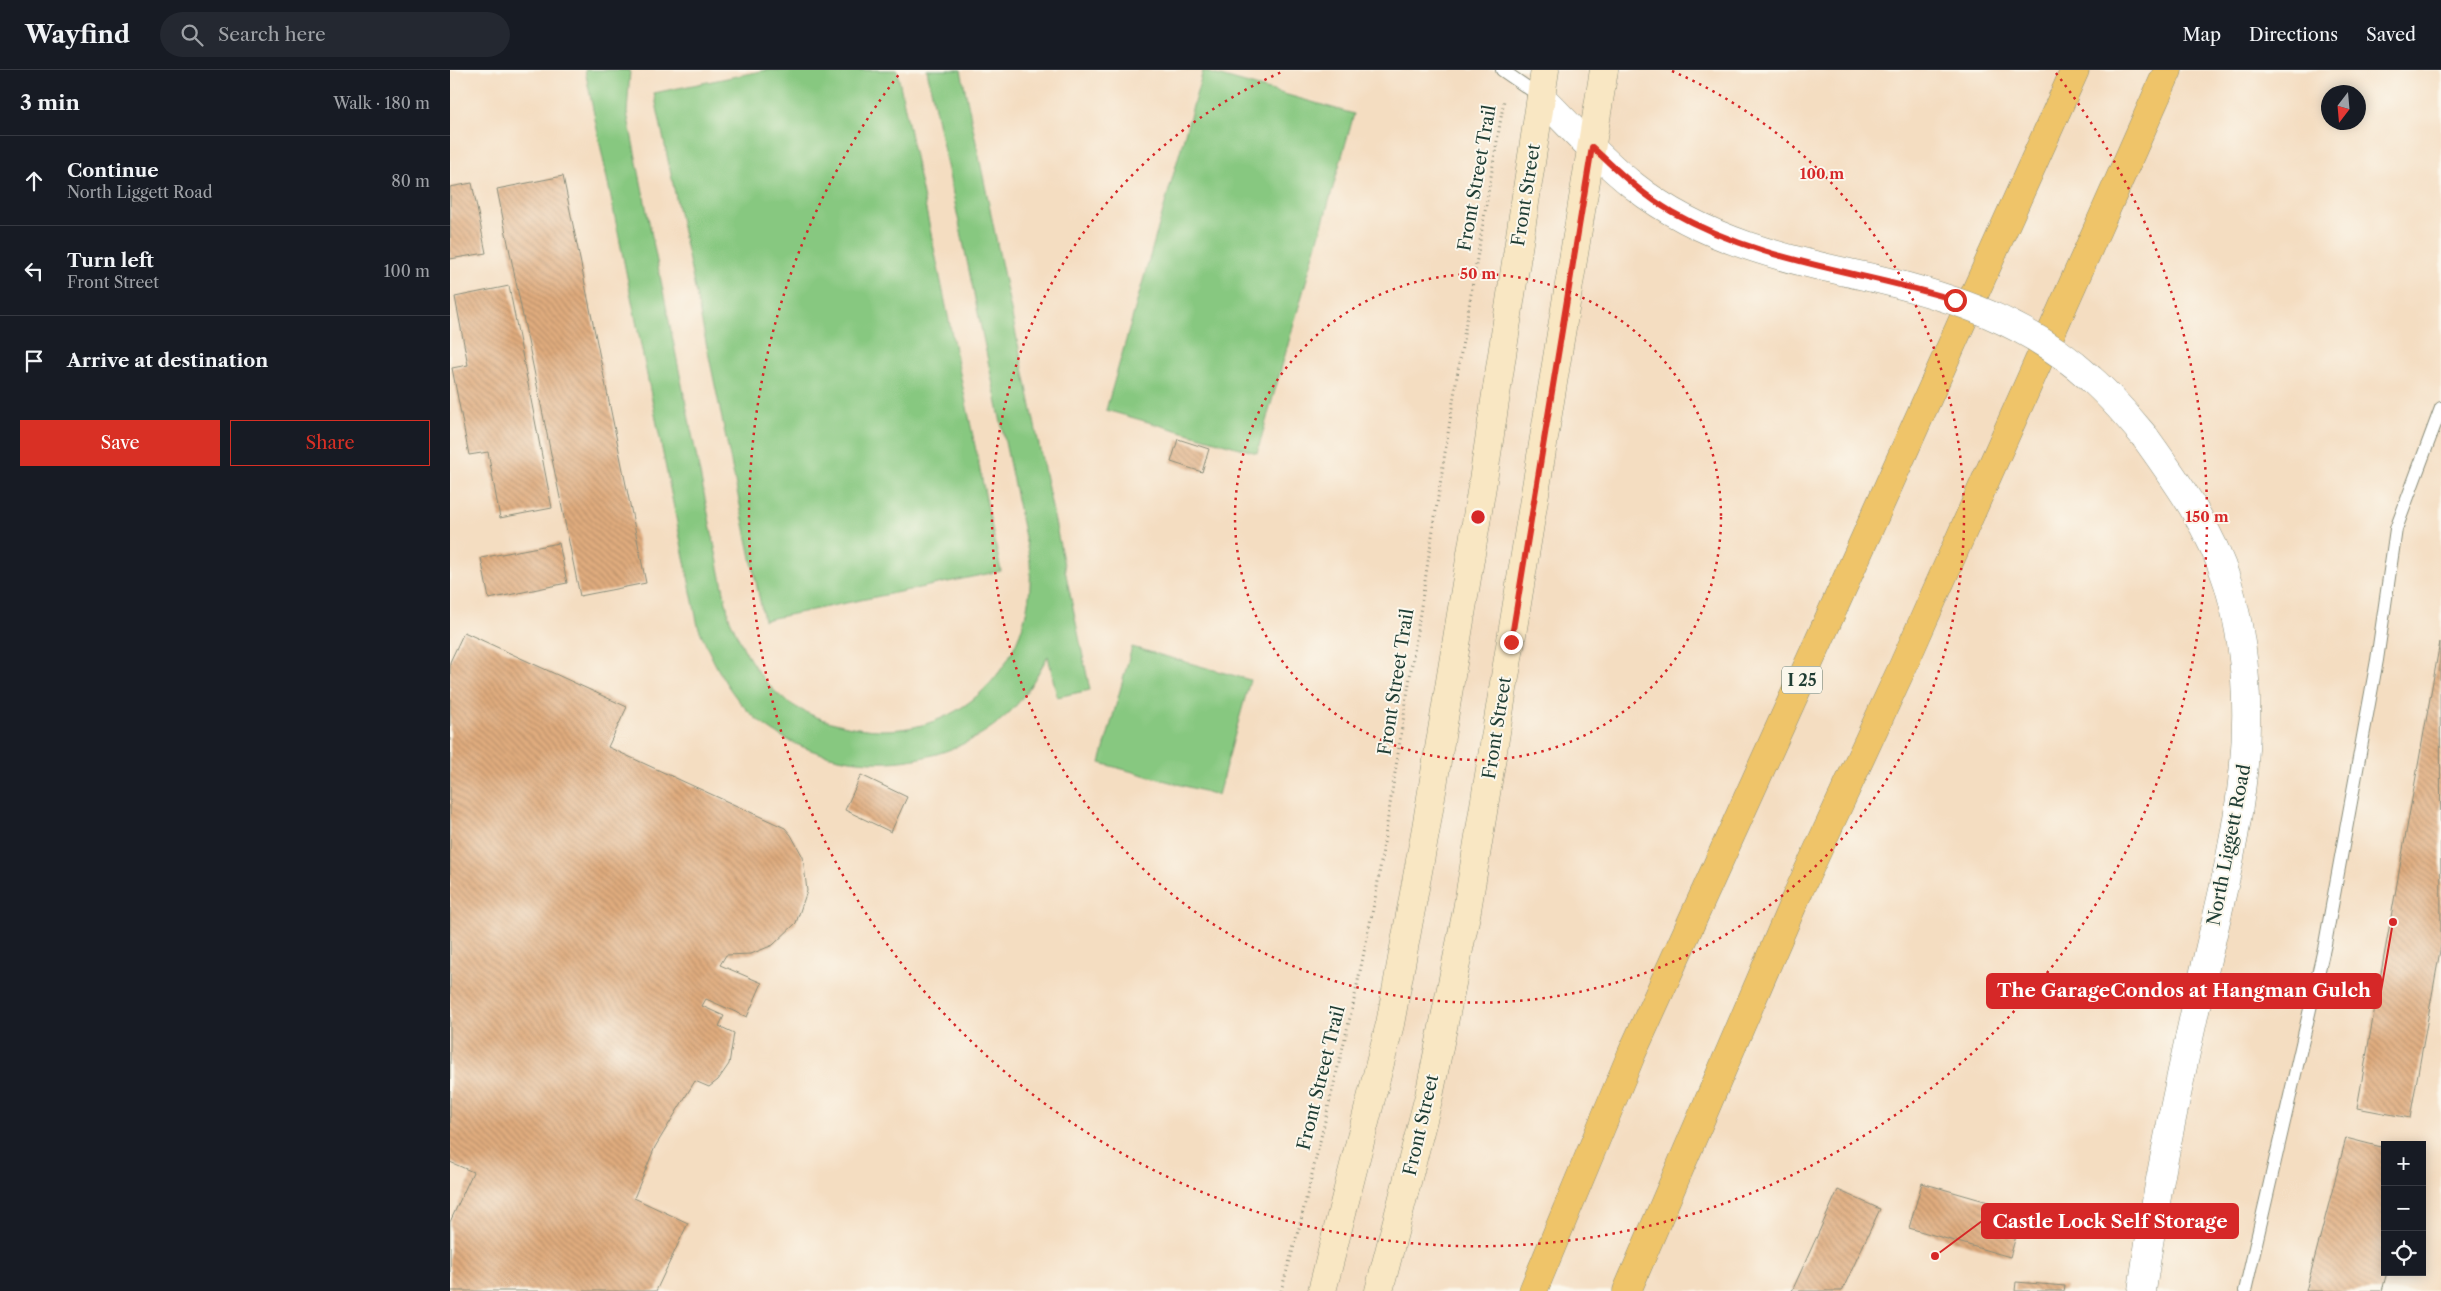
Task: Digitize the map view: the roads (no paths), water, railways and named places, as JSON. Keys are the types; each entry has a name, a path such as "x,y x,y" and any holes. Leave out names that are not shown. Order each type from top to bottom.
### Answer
{"highway":[{"name":"I 25","path":"1533,1291 1632,1053 1818,645 2075,70"},
{"path":"1627,1291 1797,895 1903,666 2168,70"}],"main road":[{"name":"Front Street","path":"1322,1291 1390,1024 1426,828 1484,474 1545,70"},
{"name":"Front Street","path":"1379,1291 1429,1096 1467,910 1604,70"}],"street":[{"name":"North Liggett Road","path":"1541,97 1635,186 1671,212 1710,231 1761,252 1873,278 1955,300 1978,308 2026,331 2070,361 2091,379 2145,437 2187,496 2210,538 2228,584 2238,628 2246,682 2248,732 2243,786 2234,836 2182,1067 2142,1291"}],"lane":[{"path":"1504,72 1541,97"},
{"path":"2245,1291 2325,944 2377,660 2396,530 2441,408"}],"place":[{"name":"The GarageCondos at Hangman Gulch","path":"2393,922"},
{"name":"Castle Lock Self Storage","path":"1935,1256"}]}
